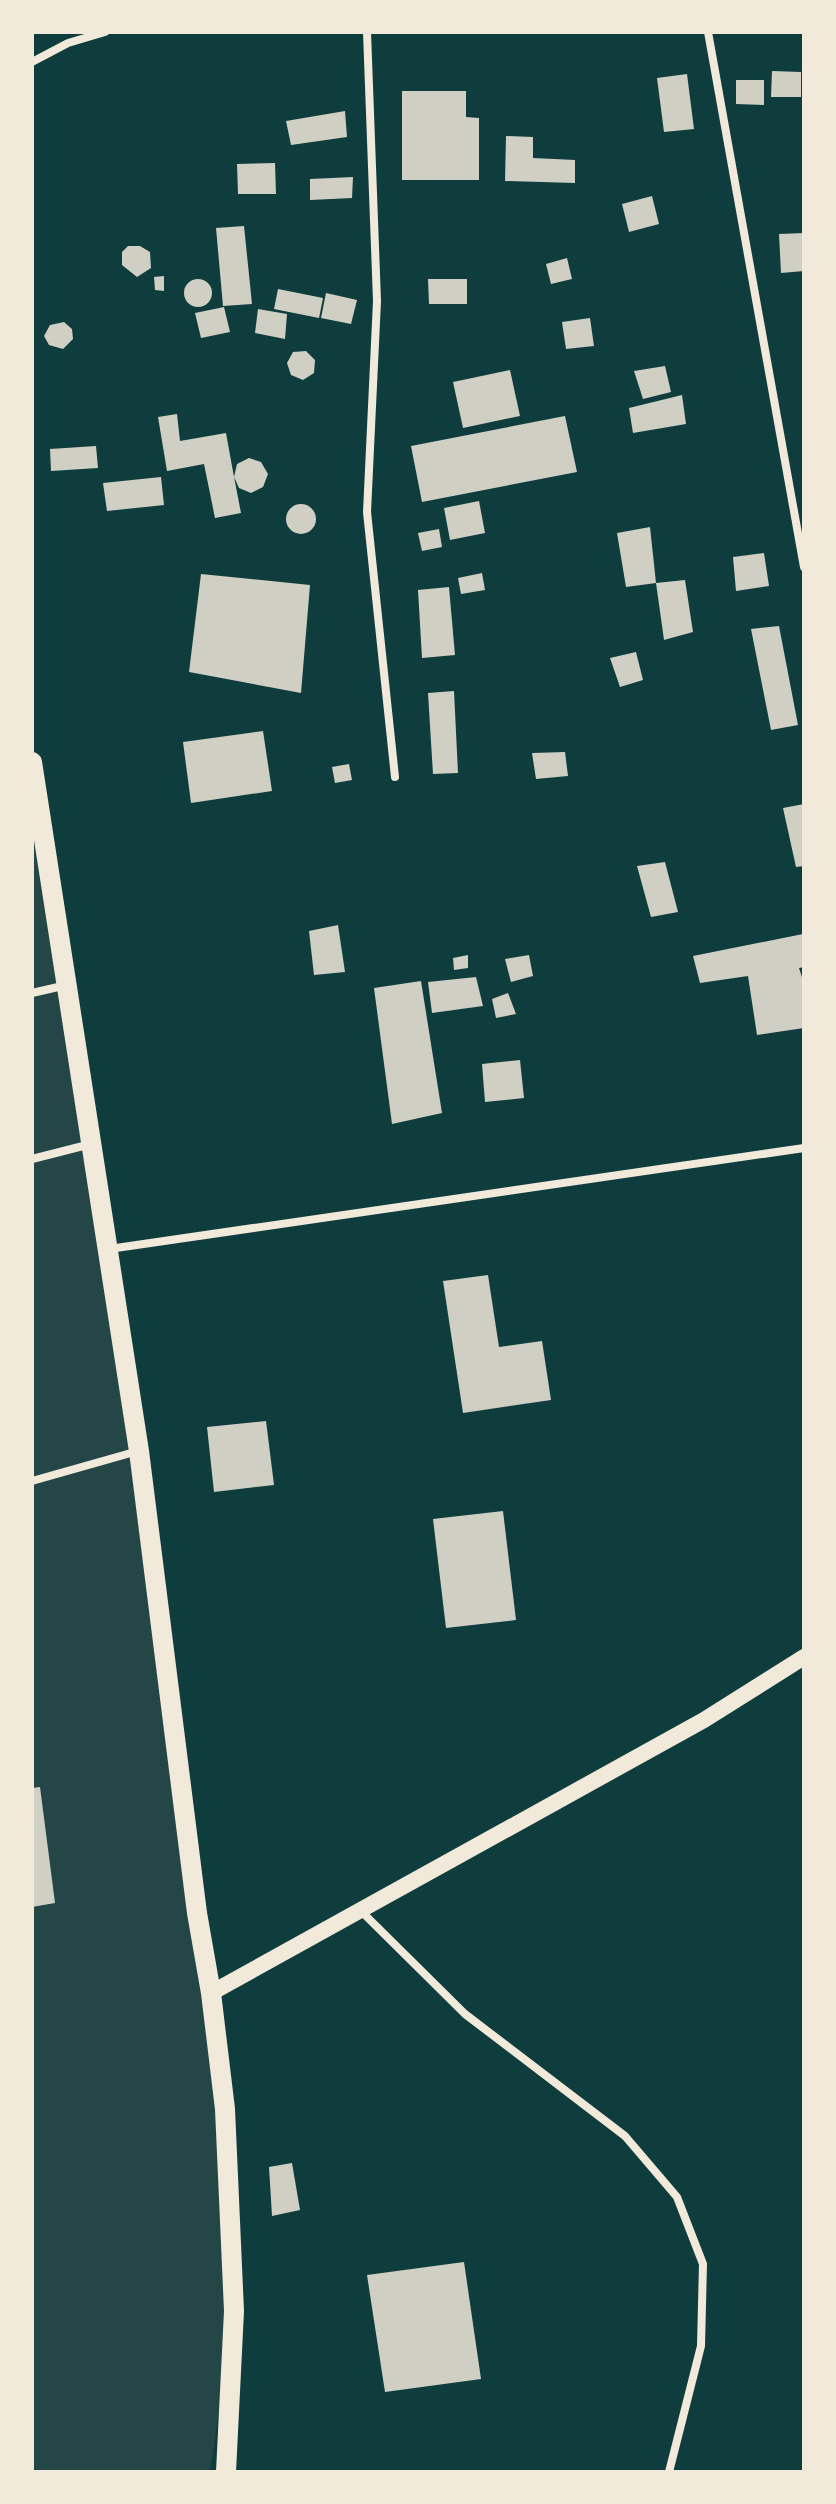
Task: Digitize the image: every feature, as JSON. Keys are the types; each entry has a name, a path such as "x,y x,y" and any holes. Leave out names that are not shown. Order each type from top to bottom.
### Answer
{"main road":[{"path":"32,764 139,1451 225,2109 234,2311 226,2472"},
{"path":"211,1993 704,1720 804,1657"}],"street":[{"path":"32,62 68,43 105,32"},
{"path":"367,32 377,301 367,512 395,777"},
{"path":"708,32 804,567"},
{"path":"32,993 68,985"},
{"path":"32,1159 92,1144"},
{"path":"108,1249 804,1148"},
{"path":"32,1481 139,1451"},
{"path":"361,1911 465,2014 625,2136 677,2197 703,2264 701,2346 669,2472"}],"shaded area":[{"path":"32,749 108,1249 211,1993 234,2311 210,2472 32,2472"}],"building":[{"path":"772,71 801,72 801,97 771,97"},
{"path":"687,74 694,129 664,132 657,78"},
{"path":"736,80 764,80 764,105 736,104"},
{"path":"402,91 466,91 466,117 479,118 479,180 402,180"},
{"path":"345,111 347,137 291,145 286,121"},
{"path":"506,136 533,137 533,158 575,160 575,183 505,181"},
{"path":"275,163 276,194 238,194 237,164"},
{"path":"353,177 352,198 310,200 310,179"},
{"path":"652,196 659,224 629,232 622,204"},
{"path":"244,226 252,304 223,306 216,228"},
{"path":"804,233 804,271 781,273 779,234"},
{"path":"128,246 140,246 150,252 151,268 137,277 122,265 122,252"},
{"path":"567,258 572,279 551,284 546,264"},
{"path":"164,276 164,291 155,290 154,277"},
{"path":"198,279 208,283 212,293 208,303 198,307 188,303 184,293 188,283"},
{"path":"428,279 467,279 467,304 429,304"},
{"path":"278,289 323,298 319,318 274,309"},
{"path":"326,293 357,300 351,324 321,318"},
{"path":"224,307 230,332 201,338 195,313"},
{"path":"258,309 287,314 285,339 255,333"},
{"path":"590,318 594,346 566,349 562,322"},
{"path":"64,322 72,329 73,339 63,349 49,345 44,336 50,325"},
{"path":"306,351 315,360 314,373 303,380 291,375 287,363 293,352"},
{"path":"665,366 671,392 643,399 634,371"},
{"path":"510,370 520,416 463,428 453,382"},
{"path":"682,395 686,424 633,433 629,408"},
{"path":"177,414 180,441 226,433 241,513 215,518 204,464 167,471 158,417"},
{"path":"565,416 577,472 422,502 411,446"},
{"path":"96,446 98,468 51,471 50,449"},
{"path":"249,458 261,462 268,474 263,487 251,493 239,488 234,477 237,464"},
{"path":"161,477 164,505 107,511 103,483"},
{"path":"479,501 485,533 450,540 444,508"},
{"path":"301,504 312,508 316,519 312,530 301,534 290,530 286,519 290,508"},
{"path":"650,527 656,583 626,587 617,533"},
{"path":"439,529 442,547 422,551 418,533"},
{"path":"764,553 769,586 736,591 733,557"},
{"path":"482,573 485,590 461,594 458,578"},
{"path":"201,574 310,585 301,693 189,672"},
{"path":"685,580 693,632 664,640 656,583"},
{"path":"449,587 455,655 422,658 418,590"},
{"path":"779,626 798,725 771,730 751,629"},
{"path":"636,652 643,680 620,687 610,658"},
{"path":"454,691 458,773 433,774 428,693"},
{"path":"263,731 272,791 191,803 183,742"},
{"path":"565,752 568,776 536,779 532,753"},
{"path":"349,764 352,780 335,783 332,767"},
{"path":"804,804 804,866 796,867 783,808"},
{"path":"665,862 678,912 651,917 637,866"},
{"path":"338,925 345,972 314,975 309,931"},
{"path":"803,934 804,967 799,968 804,983 804,1028 757,1035 748,976 700,983 693,956"},
{"path":"468,955 468,968 454,970 453,958"},
{"path":"529,955 533,976 511,982 505,959"},
{"path":"476,977 483,1006 432,1013 428,982"},
{"path":"421,981 442,1113 392,1124 374,988"},
{"path":"508,993 516,1014 496,1018 492,999"},
{"path":"520,1060 524,1098 485,1102 482,1064"},
{"path":"488,1275 499,1347 542,1341 551,1400 463,1413 443,1281"},
{"path":"266,1421 274,1485 214,1492 207,1427"},
{"path":"503,1511 516,1620 446,1628 433,1519"},
{"path":"40,1787 55,1903 32,1907 32,1788"},
{"path":"292,2163 300,2210 272,2216 269,2167"},
{"path":"464,2262 481,2379 385,2392 367,2275"}]}
